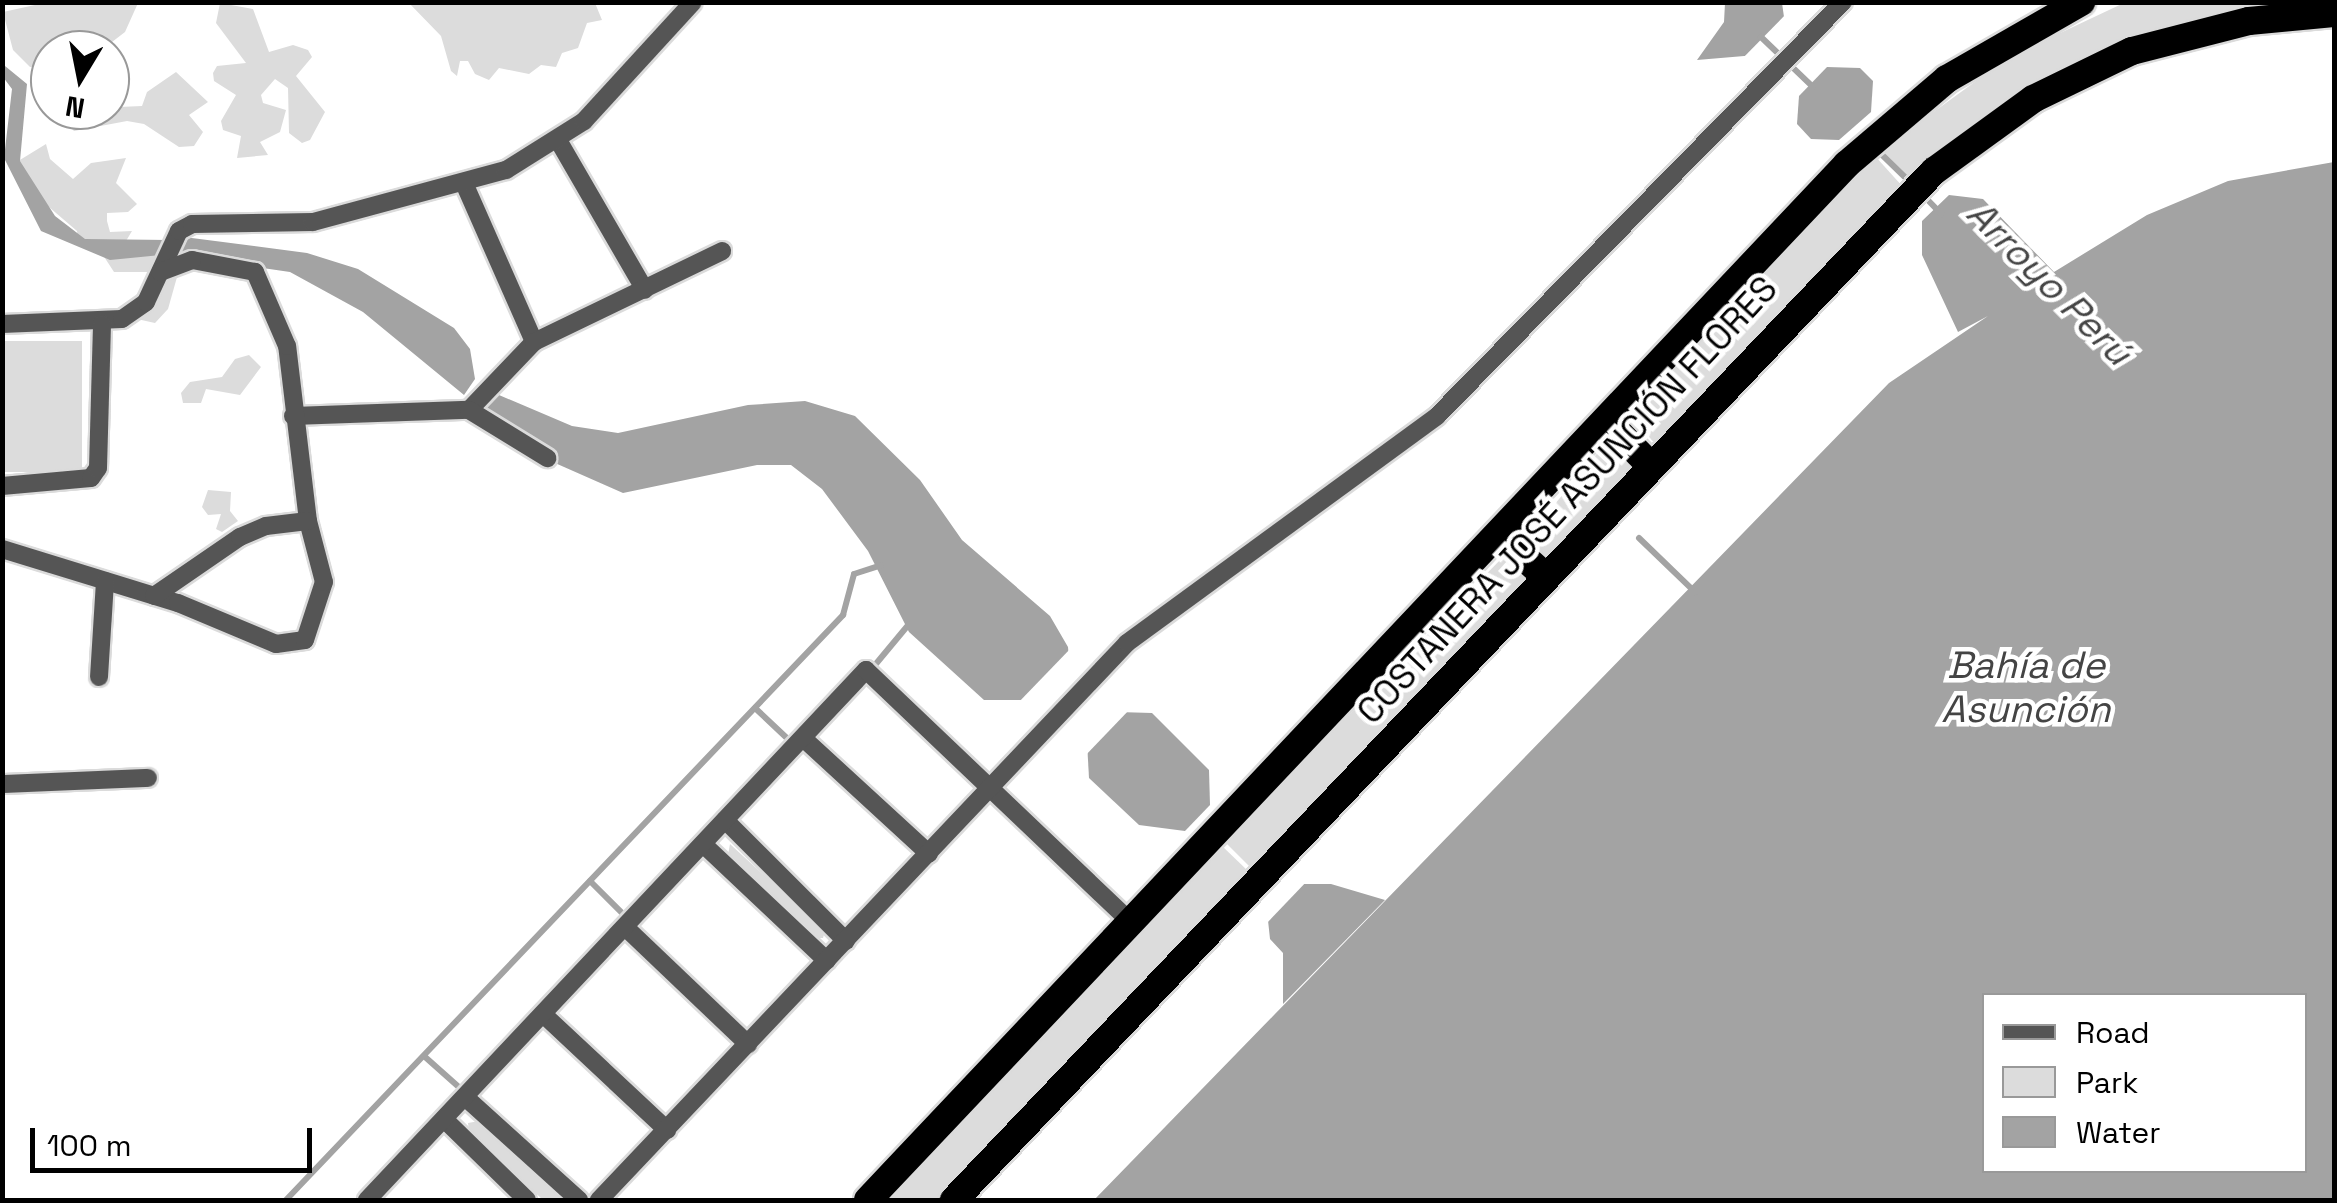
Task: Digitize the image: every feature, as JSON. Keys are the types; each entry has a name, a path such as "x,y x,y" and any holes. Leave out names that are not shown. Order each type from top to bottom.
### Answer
{"highway":[{"name":"COSTANERA JOSÉ ASUNCIÓN FLORES","path":"868,1200 1886,125 2022,31 2081,2"},
{"name":"COSTANERA JOSÉ ASUNCIÓN FLORES","path":"954,1200 1290,850 1888,214 1934,171 2033,99 2132,51 2250,22 2334,13"},
{"path":"1608,422 1652,466"},
{"path":"1545,488 1541,510 1515,543 1546,577"}],"street":[{"path":"2,324 102,324 146,302 178,230 192,224 313,222 438,184 464,182 506,170 584,121 693,2"},
{"path":"599,1200 1127,643 1437,416 1820,21 1843,2"},
{"path":"558,140 645,290"},
{"path":"464,182 534,342"},
{"path":"472,406 490,382 534,342 722,250"},
{"path":"2,549 154,596 276,644 305,640 324,582 308,521 286,346 255,272 192,260 162,267"},
{"path":"2,486 90,478 98,468 102,324"},
{"path":"293,416 472,406 547,458"},
{"path":"154,596 240,537 266,526 308,521"},
{"path":"99,677 105,581"},
{"path":"367,1200 866,670 1132,923"},
{"path":"803,738 929,854"},
{"path":"2,784 148,778"},
{"path":"725,820 846,942"},
{"path":"703,844 827,961"},
{"path":"625,926 748,1044"},
{"path":"543,1014 667,1130"},
{"path":"464,1097 580,1200"},
{"path":"444,1119 526,1200"}],"green space":[{"path":"138,2 126,30 30,30 30,67 13,50 3,12 44,3"},
{"path":"408,2 595,3 602,20 587,23 578,48 562,53 556,67 541,65 529,74 499,68 489,80 475,74 468,61 460,61 457,76 451,71 441,36"},
{"path":"2126,2 2313,3 2203,18 2124,45 1908,182 1880,151 2009,57"},
{"path":"220,3 253,9 269,52 293,45 308,50 312,57 296,76 325,112 310,140 302,143 289,133 288,88 275,79 261,95 263,103 286,110 280,132 260,142 268,155 237,158 241,136 223,130 221,121 236,95 214,81 213,73 217,66 246,63 216,23"},
{"path":"176,72 208,102 189,115 203,132 194,146 179,147 144,124 130,122 130,107 142,106 147,92"},
{"path":"46,144 50,159 73,179 91,163 126,158 116,183 137,204 128,212 107,213 107,221 110,232 132,231 126,241 161,258 151,272 114,272 101,252 78,239 77,231 49,207 15,163"},
{"path":"1875,156 1903,187 1655,444 1632,416"},
{"path":"179,270 168,309 155,323 119,315 144,287"},
{"path":"3,341 82,341 82,472 3,472"},
{"path":"249,355 261,367 240,395 206,389 201,403 183,403 181,393 190,382 222,377 235,359"},
{"path":"1605,444 1629,467 1546,557 1529,535"},
{"path":"208,490 231,492 230,511 238,521 222,532 216,529 221,514 208,515 202,507"},
{"path":"1502,558 1526,581 1255,872 1225,842"},
{"path":"730,844 825,931 823,938 815,938 728,855"},
{"path":"1221,845 1252,875 938,1200 881,1197"},
{"path":"479,1121 564,1200 543,1200 469,1131 468,1123"}],"water":[{"path":"1725,3 1782,3 1785,24 1756,55 1697,60 1724,22"},
{"path":"5,66 27,84 20,161 55,216 85,239 168,240 161,255 110,260 41,231 4,158 12,89 3,77"},
{"path":"1827,67 1860,68 1873,81 1871,112 1839,140 1811,139 1797,124 1799,96"},
{"name":"Bahía de Asunción","path":"2334,162 2334,1200 1094,1200 1889,383 1988,316 1958,332 1922,255 1922,221 1949,195 1983,199 2054,272 2147,215 2228,181"},
{"path":"184,237 307,253 358,269 454,328 470,349 475,379 464,395 363,312 290,272 175,255"},
{"path":"492,392 572,426 618,433 748,405 805,401 855,416 920,480 962,540 1050,616 1068,647 1070,671 1042,700 984,700 909,632 868,551 822,489 791,465 757,465 623,493 555,463 478,411"},
{"path":"1118,712 1152,713 1209,770 1210,805 1185,831 1139,825 1089,778 1087,742"},
{"path":"1293,884 1331,884 1385,900 1283,1004 1283,953 1270,939 1267,911"}],"pier":[{"path":"1788,12 1789,27 1760,58 1740,61"},
{"path":"1072,647 1073,675 1044,704 1015,706"},
{"path":"1115,708 1131,708 1083,758 1083,739"},
{"path":"1309,879 1264,926 1264,907 1290,880"}],"waterway":[{"name":"Arroyo Perú","path":"1761,37 1813,87"},
{"name":"Arroyo Perú","path":"1876,149 1913,185"},
{"name":"Arroyo Perú","path":"1922,194 1941,214"},
{"path":"1639,538 1695,592"},
{"path":"286,1200 843,615 854,574 881,565"},
{"path":"875,665 909,624"},
{"path":"755,708 789,740"},
{"path":"590,881 624,915"},
{"path":"424,1056 461,1089"}]}
